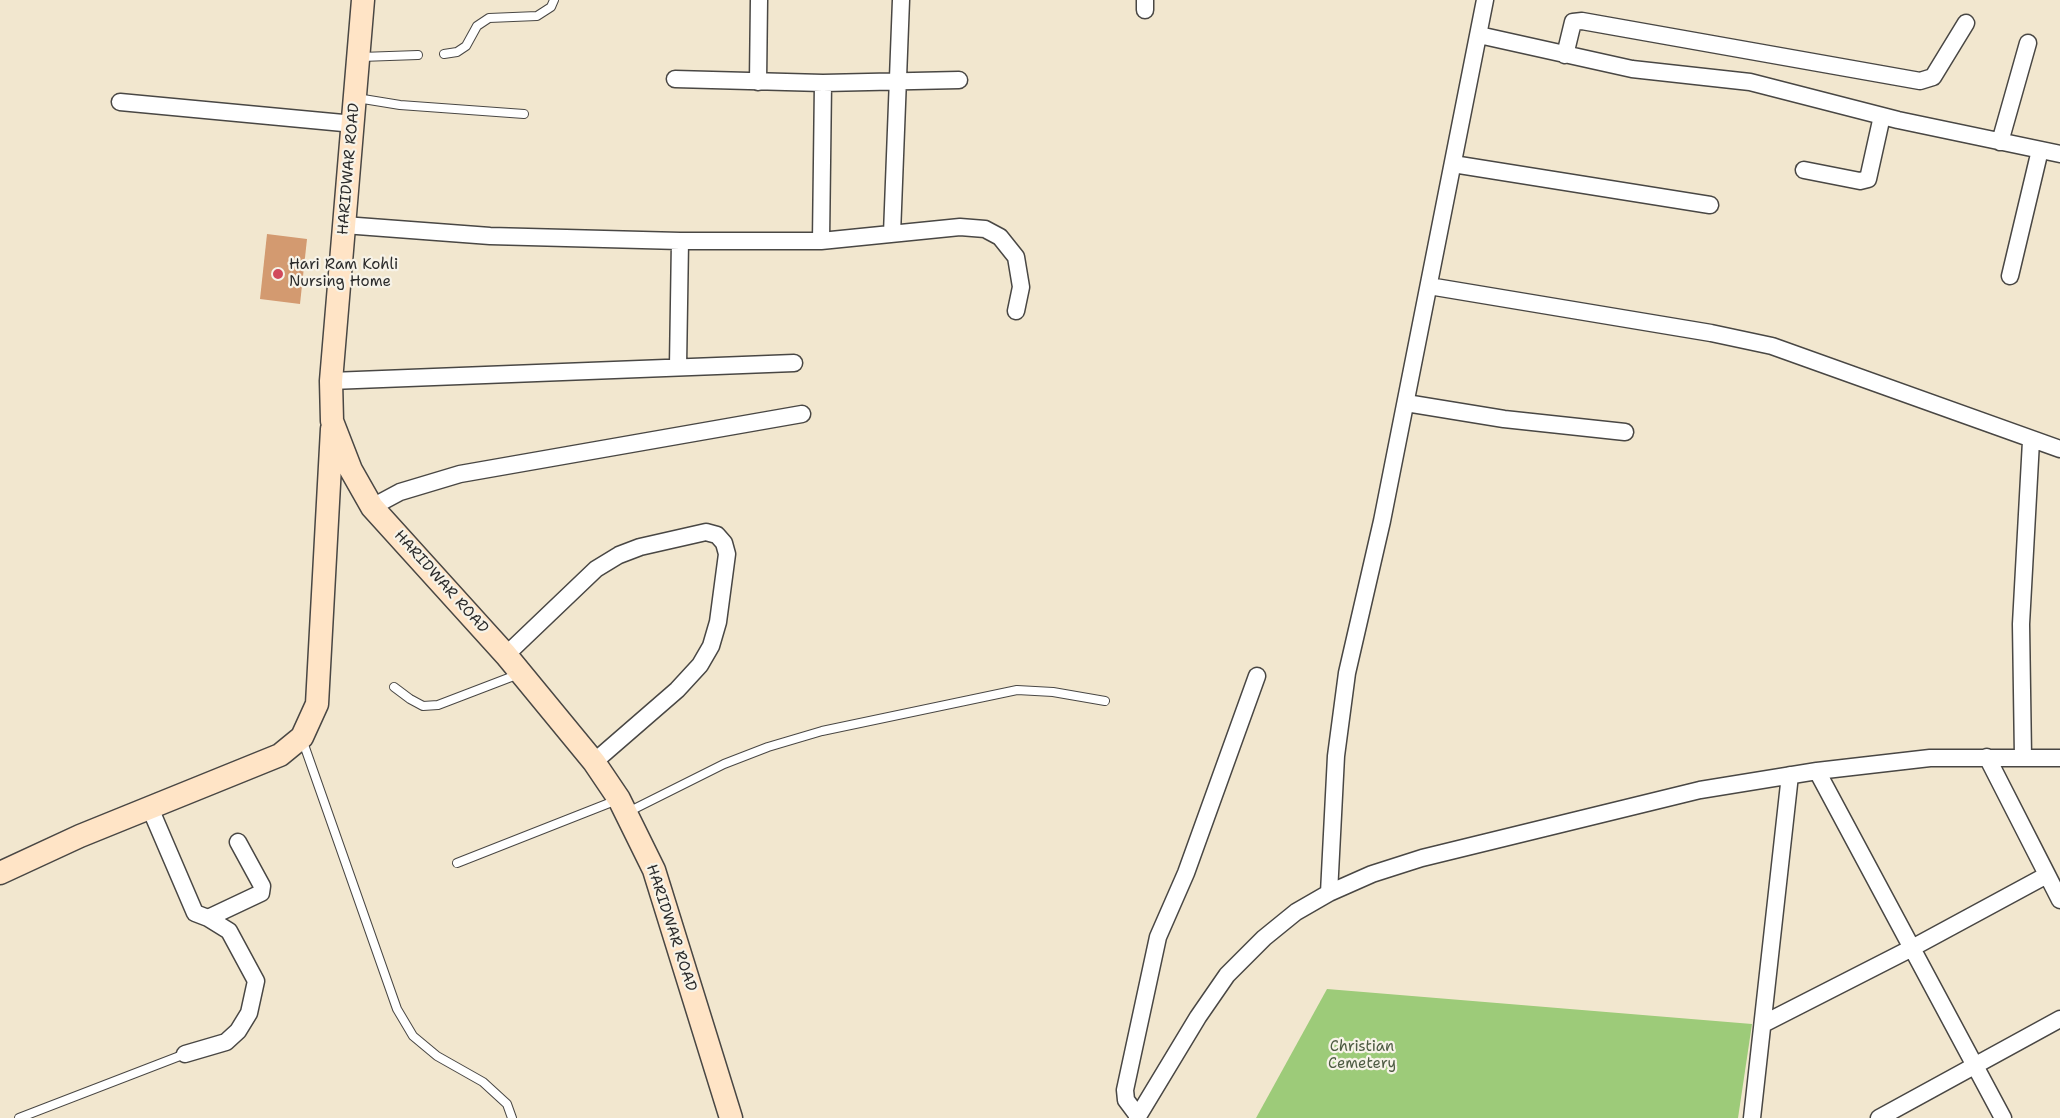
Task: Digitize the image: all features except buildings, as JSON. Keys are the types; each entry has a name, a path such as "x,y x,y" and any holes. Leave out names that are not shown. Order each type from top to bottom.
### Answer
{"main road":[{"name":"HARIDWAR ROAD","path":"363,0 354,124 330,381 332,421 350,470 372,507 506,655 594,762 623,806 654,870 731,1118"},
{"path":"0,873 150,808 280,755 302,737 317,704 332,421"}],"street":[{"path":"758,82 759,0"},
{"path":"892,234 901,0"},
{"path":"1329,893 1336,756 1342,701 1406,403 1485,0"},
{"path":"1565,55 1573,22 1582,21 1920,81 1934,77 1966,23"},
{"path":"1479,34 1632,69 1750,82 1882,116 2060,154"},
{"path":"2000,142 2028,43"},
{"path":"674,79 823,84 959,80"},
{"path":"821,241 823,84"},
{"path":"120,102 354,124"},
{"path":"1804,170 1860,181 1868,179 1882,116"},
{"path":"2010,276 2040,150"},
{"path":"1453,164 1710,205"},
{"path":"344,225 490,236 680,241 821,241 960,227 985,229 1000,237 1016,256 1021,287 1016,311"},
{"path":"678,366 680,241"},
{"path":"1429,286 1711,333 1772,346 2060,449"},
{"path":"330,381 794,363"},
{"path":"1406,403 1504,419 1625,432"},
{"path":"372,507 400,492 460,474 802,414"},
{"path":"2023,757 2021,624 2031,440"},
{"path":"506,655 596,569 619,555 640,547 706,532 717,535 724,543 727,554 718,622 711,646 700,665 677,690 594,762"},
{"path":"1256,676 1189,864 1158,938 1125,1090 1126,1100 1137,1117 1198,1017 1227,975 1264,938 1296,912 1329,893 1372,874 1422,858 1690,792 1790,775 1930,758 2060,758"},
{"path":"1987,757 2060,900"},
{"path":"1817,771 2003,1118"},
{"path":"1752,1118 1790,775"},
{"path":"150,808 195,913 208,918 229,931 256,981 249,1013 238,1031 226,1042 185,1054"},
{"path":"208,918 261,893 262,886 238,842"},
{"path":"1763,1024 1912,948 2047,874"},
{"path":"1879,1118 2060,1019"}],"lane":[{"path":"444,54 457,52 466,46 477,26 489,18 538,16 551,8 554,0"},
{"path":"359,57 418,55"},
{"path":"355,98 400,105 524,114"},
{"path":"394,687 410,700 423,706 438,705 521,673"},
{"path":"457,863 623,806 768,747 822,731 1017,690 1053,692 1105,701"},
{"path":"302,737 397,1009 413,1036 437,1056 483,1082 507,1104 512,1118"},
{"path":"19,1118 185,1054"}],"green space":[{"name":"Christian Cemetery","path":"1327,989 1752,1024 1738,1118 1256,1118"}],"place":[{"name":"Hari Ram Kohli Nursing Home","path":"278,274"}]}
